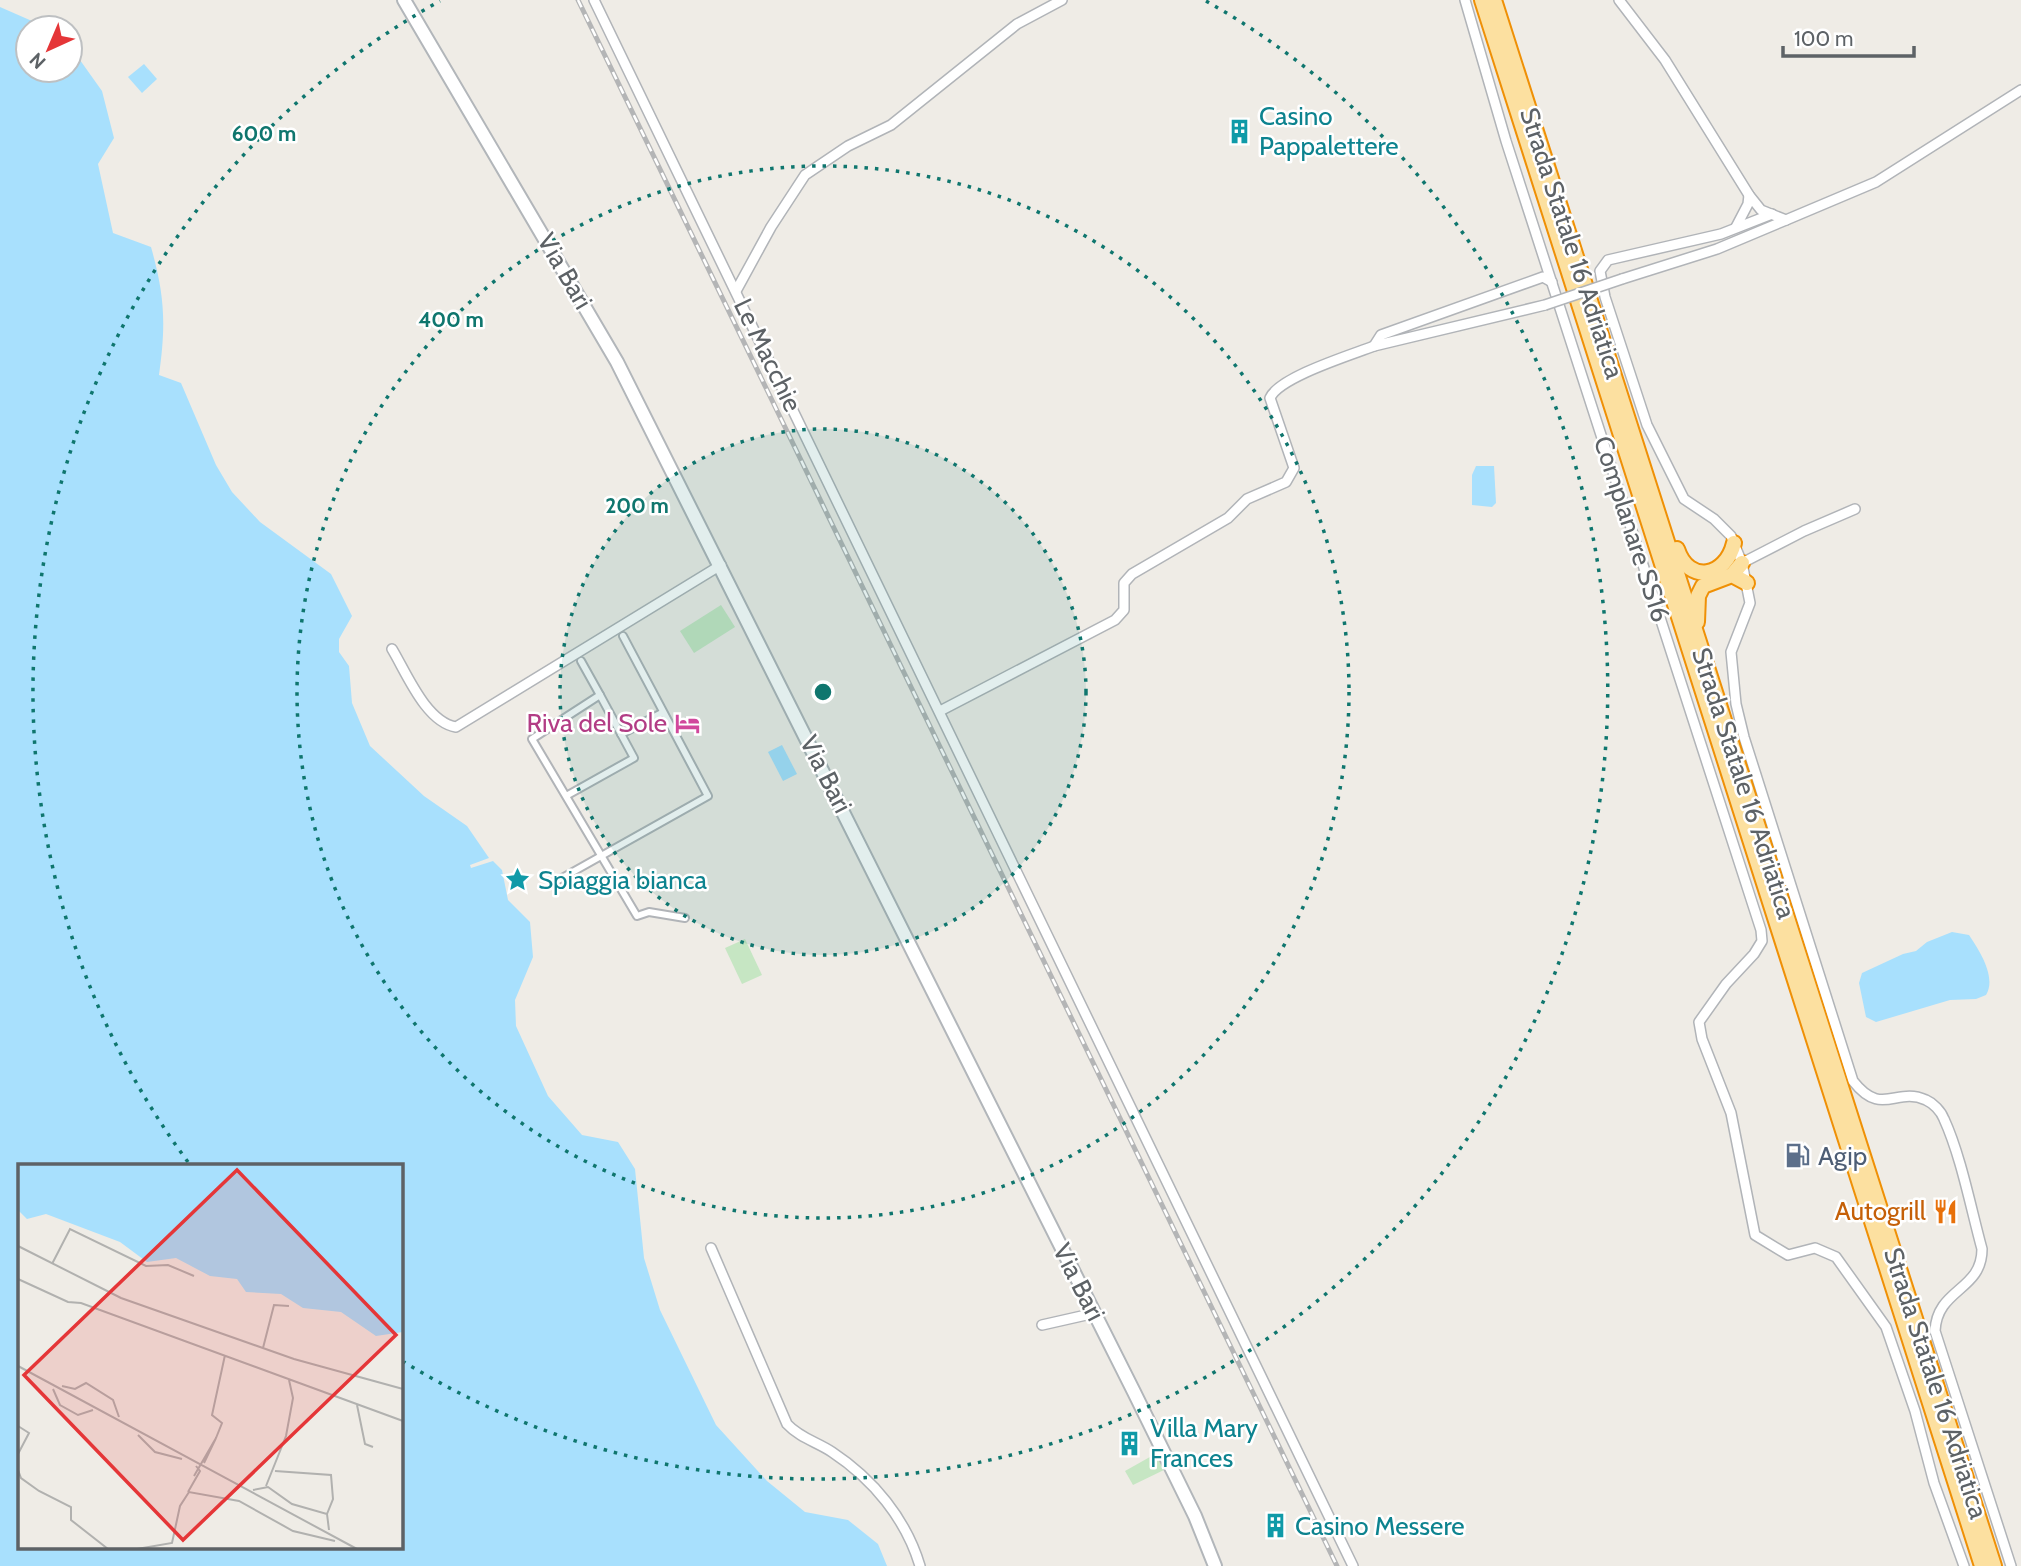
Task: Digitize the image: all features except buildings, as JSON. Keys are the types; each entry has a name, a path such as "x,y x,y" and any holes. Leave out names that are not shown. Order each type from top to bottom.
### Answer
{"highway":[{"name":"Strada Statale 16 Adriatica","path":"1482,0 1982,1566"},
{"name":"Strada Statale 16 Adriatica","path":"1494,0 1994,1566"},
{"path":"1662,523 1673,534 1681,560 1692,569 1706,573 1734,567"},
{"path":"1734,543 1734,567 1747,583"},
{"path":"1698,637 1698,596 1703,586 1734,567"}],"main road":[{"name":"Via Bari","path":"404,0 583,300 721,565 1180,1485 1215,1566"}],"street":[{"name":"Le Macchie","path":"594,0 1353,1566"},
{"path":"736,291 771,228 805,175 848,146 891,125 1017,24 1062,0"},
{"name":"Complanare SS16","path":"1465,0 1552,282 1761,930 1762,941 1754,954 1726,984 1699,1022 1702,1039 1731,1113 1755,1235 1768,1246 1788,1255 1815,1248 1836,1257 1886,1327 1915,1411 1934,1483 1964,1566"},
{"path":"1619,0 1665,60 1749,195 1761,210 1786,220"},
{"path":"940,711 1115,620 1124,610 1124,583 1132,574 1228,518 1247,499 1286,482 1294,468 1270,398 1273,391 1296,378 1374,346 1545,305 1717,249 1876,182 2021,90"},
{"path":"1735,228 1748,204 1749,195"},
{"path":"1734,543 1714,519 1684,499 1647,425 1605,297 1600,271 1608,260 1701,239 1772,214"},
{"path":"1374,346 1381,335 1405,325 1490,299 1542,277 1552,282"},
{"path":"1734,567 1855,509"},
{"path":"392,649 419,694 439,719 446,726 456,727 721,565"},
{"path":"1747,583 1750,603 1748,616 1733,642 1731,652 1744,737 1853,1081 1871,1099 1882,1102 1917,1097 1927,1100 1944,1117 1982,1249 1982,1265 1974,1277 1947,1299 1936,1318 1935,1331 2011,1566"},
{"path":"553,883 708,796 623,636"},
{"path":"566,796 634,758 581,661"},
{"path":"600,695 532,739 637,916 649,912 685,918"},
{"path":"621,734 662,713"},
{"path":"711,1248 787,1424 797,1434 822,1445 850,1464 883,1496 903,1529 920,1566"},
{"path":"1042,1325 1095,1313"}],"green space":[{"path":"721,605 735,627 694,653 680,631"},
{"path":"745,939 762,975 742,984 725,948"},
{"path":"1157,1453 1166,1469 1133,1485 1125,1471"}],"water":[{"path":"0,7 16,14 14,84 84,84 84,66 102,91 114,138 98,164 113,233 151,247 159,281 163,341 159,375 181,383 216,465 232,492 260,522 331,574 352,616 339,639 339,652 349,666 352,703 370,746 424,796 467,826 489,858 470,865 471,868 493,861 502,870 508,900 530,922 533,957 515,1000 516,1026 548,1096 582,1135 618,1142 635,1169 644,1258 660,1310 716,1425 767,1481 805,1512 848,1520 878,1544 887,1566 0,1566"},
{"path":"144,64 157,79 142,93 128,77"},
{"path":"1476,466 1494,466 1496,503 1492,507 1472,505 1472,475"},
{"path":"782,745 797,774 783,781 768,752"},
{"path":"1952,932 1969,935 1982,956 1989,980 1986,995 1976,999 1950,1000 1876,1022 1866,1017 1859,983 1862,973 1903,954 1916,951 1927,942"}],"railway":[{"path":"578,0 1337,1566"}],"place":[{"name":"Casino Pappalettere","path":"1239,131"},
{"name":"Riva del Sole","path":"687,723"},
{"name":"Spiaggia bianca","path":"518,880"},
{"name":"Agip","path":"1798,1156"},
{"name":"Autogrill","path":"1946,1211"},
{"name":"Villa Mary Frances","path":"1130,1443"},
{"name":"Casino Messere","path":"1275,1526"}]}
